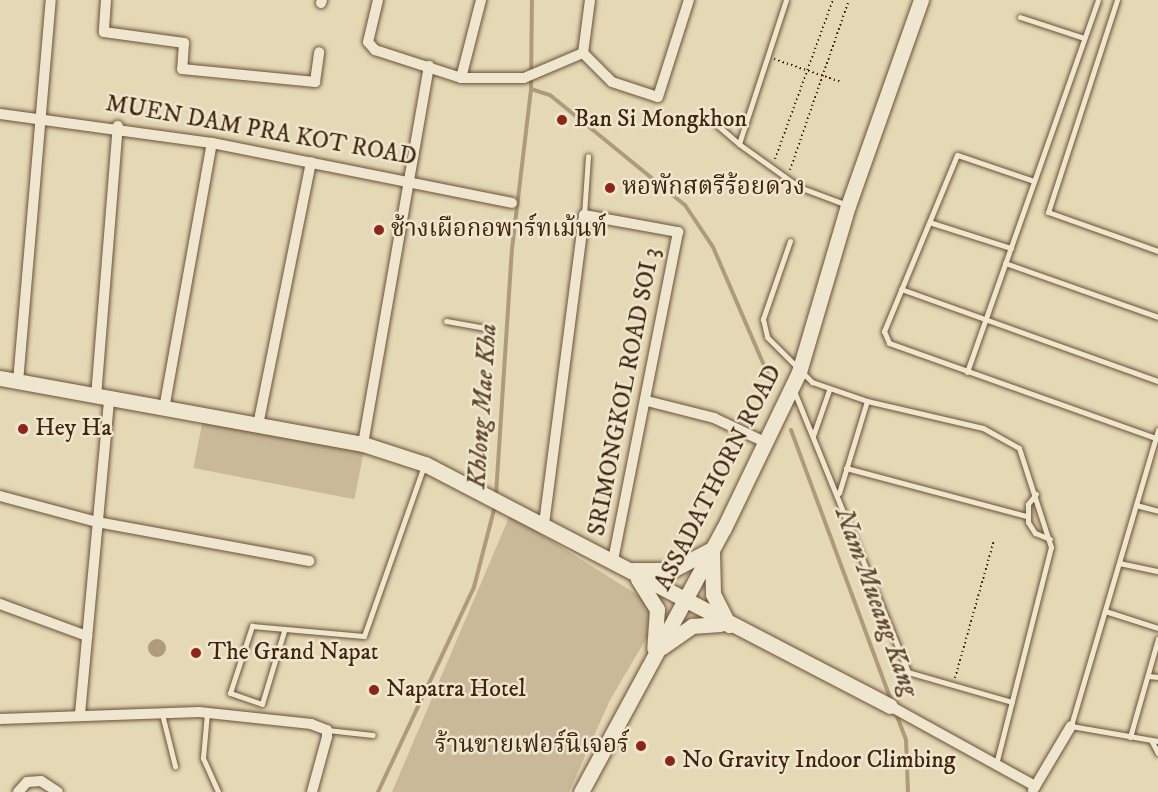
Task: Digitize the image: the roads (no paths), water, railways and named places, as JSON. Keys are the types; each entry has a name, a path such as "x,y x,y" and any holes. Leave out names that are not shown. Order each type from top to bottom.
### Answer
{"street":[{"path":"18,382 51,0"},
{"path":"106,0 104,32 184,43 182,69 315,82 319,52"},
{"path":"378,0 368,42 375,50 461,78 524,78 540,74 583,53"},
{"path":"461,78 481,0"},
{"path":"583,53 590,0"},
{"path":"583,53 612,82 658,97 688,0"},
{"name":"ASSADATHORN ROAD","path":"581,792 712,549 793,387 848,206 921,0"},
{"path":"363,444 429,66"},
{"name":"MUEN DAM PRA KOT ROAD","path":"0,114 118,126 409,180 512,203"},
{"path":"80,714 97,522 118,126"},
{"path":"164,409 212,143"},
{"path":"258,425 311,162"},
{"path":"544,524 584,214"},
{"name":"SRIMONGKOL ROAD SOI 3","path":"584,214 678,232 613,561"},
{"path":"0,378 363,444 425,464 630,570 682,602 911,717 996,764 1033,789 1071,726"},
{"path":"646,401 714,418 767,443"},
{"path":"0,496 97,522 309,561"},
{"path":"630,570 672,570 712,549 713,594 729,626"},
{"path":"630,570 657,609 654,654"},
{"path":"0,604 87,636"},
{"path":"654,654 692,626 729,626"},
{"path":"0,719 80,714 207,713 327,730 312,792"},
{"path":"18,792 27,782 41,781 58,792"}],"lane":[{"path":"740,144 766,56 786,0"},
{"path":"967,372 1098,0"},
{"path":"1117,0 1047,212 1158,251"},
{"path":"1020,17 1084,38"},
{"path":"716,124 787,178 848,206"},
{"path":"1034,181 957,155 932,222 920,236 902,289 884,331 889,343 1156,438"},
{"path":"584,214 588,156"},
{"path":"932,222 1011,248"},
{"path":"790,241 763,327 799,372 829,390 1005,436 1019,448 1050,539 996,764"},
{"path":"1005,263 1158,316"},
{"path":"902,289 1158,381"},
{"path":"446,321 484,328"},
{"path":"793,387 839,493 895,652 908,672 952,687 1012,702"},
{"path":"813,436 829,390"},
{"path":"839,493 867,401"},
{"path":"1158,430 1071,726 1158,741"},
{"path":"284,631 262,704 230,693 252,626 284,631 364,636 425,464"},
{"path":"846,468 1027,516"},
{"path":"1036,494 1027,516 1035,533 1050,539"},
{"path":"1136,505 1158,511"},
{"path":"1119,563 1158,571"},
{"path":"1105,611 1158,628"},
{"path":"1130,737 1158,639"},
{"path":"1148,676 1158,677"},
{"path":"162,712 175,766"},
{"path":"207,713 203,758 218,792"},
{"path":"327,730 373,735"},
{"path":"1151,740 1158,753"}],"waterway":[{"name":"Khlong Mae Kha","path":"496,495 512,249 531,89 532,0"},
{"name":"Nam Mueang Kang","path":"531,89 550,95 685,205 713,247 772,384"},
{"name":"Nam Mueang Kang","path":"791,430 891,701"},
{"name":"Khlong Mae Kha","path":"378,792 474,587 495,506"},
{"name":"Nam Mueang Kang","path":"895,711 906,740 908,792"}],"place":[{"name":"Ban Si Mongkhon","path":"562,120"},
{"name":"หอพักสตรีร้อยดวง","path":"610,188"},
{"name":"ช้างเผือกอพาร์ทเม้นท์","path":"379,230"},
{"name":"Hey Ha","path":"23,429"},
{"name":"The Grand Napat","path":"196,653"},
{"name":"Napatra Hotel","path":"374,690"},
{"name":"ร้านขายเฟอร์นิเจอร์","path":"641,746"},
{"name":"No Gravity Indoor Climbing","path":"670,761"}]}
